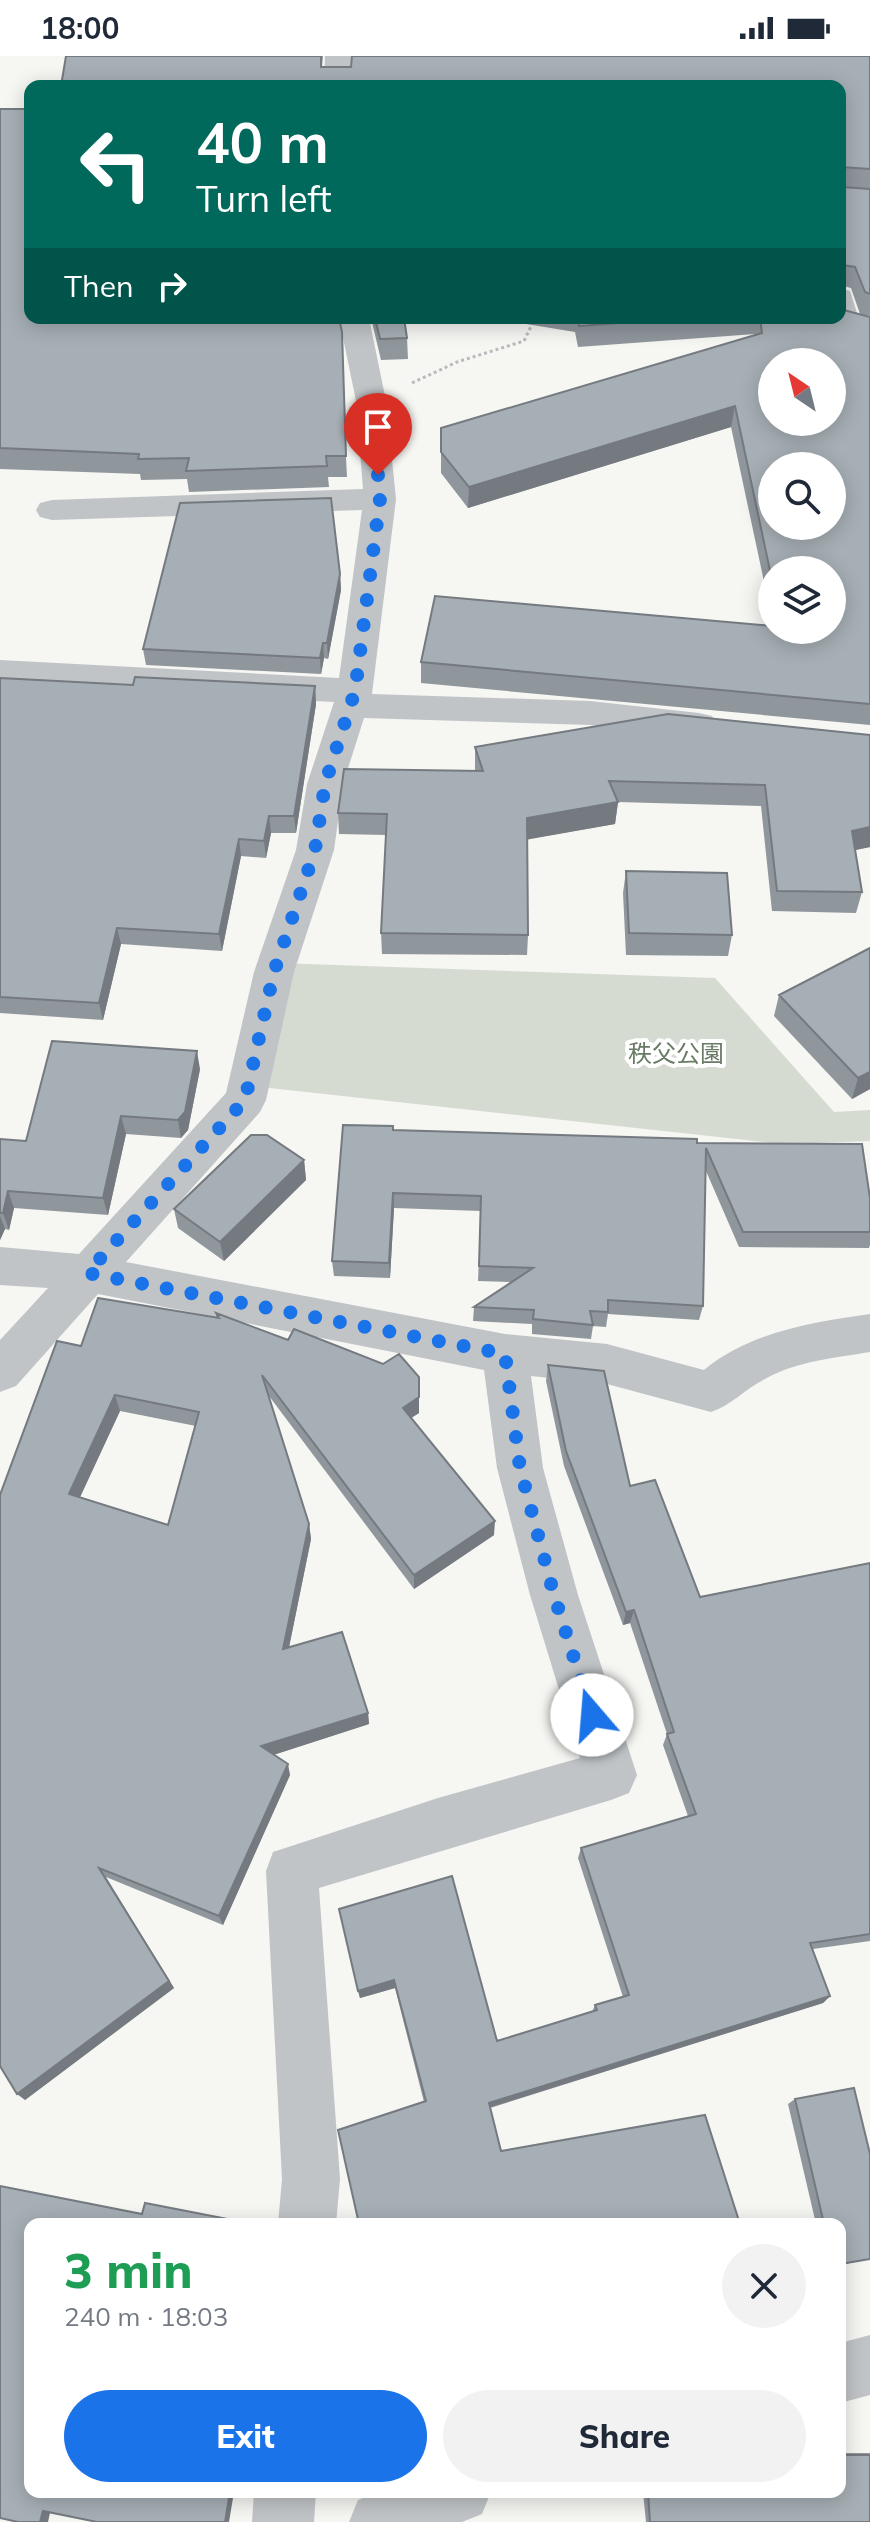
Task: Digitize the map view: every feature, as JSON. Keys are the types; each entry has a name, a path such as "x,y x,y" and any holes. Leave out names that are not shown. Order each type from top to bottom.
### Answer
{"street":[{"path":"337,80 338,56"},
{"path":"846,322 870,328"},
{"path":"0,1372 245,1100 274,972 315,850 325,784 353,698 380,499 382,397 356,324"},
{"path":"52,510 380,499"},
{"path":"0,672 590,713 738,729"},
{"path":"0,1266 87,1273 505,1354 607,1364 711,1392 730,1374 757,1358 813,1341 870,1333"},
{"path":"308,2218 311,2179 292,1871 438,1824 611,1775 554,1595 520,1468 505,1354"},
{"path":"846,2371 870,2365"},
{"path":"283,2522 285,2498"},
{"path":"380,2522 444,2498"}],"path":[{"path":"382,397 457,362 524,341 532,324"}],"green space":[{"name":"秩父公園","path":"277,963 715,978 834,1112 870,1110 870,1141 783,1144 260,1087"}],"building":[{"path":"66,56 321,56 321,67 351,67 352,56 870,56 870,169 846,167 846,80 62,80"},
{"path":"0,109 24,109 24,324 340,324 346,456 326,456 327,466 186,471 189,458 138,459 139,454 0,448"},
{"path":"846,187 870,189 870,294 865,292 855,267 846,266"},
{"path":"846,311 870,317 870,704 421,662 435,596 758,625 758,644 846,644 846,556 767,556 763,540 846,540 846,452 758,452 758,514 735,406 469,487 441,452 441,428 762,333 761,324 846,324"},
{"path":"376,324 405,324 407,338 380,339"},
{"path":"331,498 340,574 327,643 323,643 320,658 143,649 180,503"},
{"path":"135,677 315,686 294,816 269,816 264,841 239,839 219,934 117,928 99,1003 0,997 0,678 133,685"},
{"path":"668,714 870,735 870,827 852,831 862,892 777,891 765,785 609,781 618,802 527,818 528,935 381,933 387,814 338,813 344,769 483,771 475,747"},
{"path":"626,871 727,873 732,935 629,933"},
{"path":"870,948 870,1072 858,1078 779,995"},
{"path":"52,1041 197,1051 185,1112 178,1120 121,1116 103,1198 8,1191 3,1213 0,1213 0,1139 26,1141"},
{"path":"343,1125 393,1126 393,1130 697,1139 697,1143 862,1144 870,1198 870,1232 743,1232 706,1148 703,1306 608,1300 608,1312 590,1311 593,1325 533,1319 534,1310 474,1307 533,1268 479,1266 481,1196 393,1193 389,1263 332,1261"},
{"path":"251,1135 267,1135 304,1160 220,1242 174,1209"},
{"path":"98,1298 219,1318 216,1313 288,1340 294,1329 383,1364 399,1354 419,1377 419,1397 403,1408 495,1521 414,1575 262,1375 309,1524 283,1649 342,1632 368,1713 261,1746 288,1764 219,1916 99,1868 169,1981 17,2094 0,2066 0,1495 57,1341 81,1346","holes":["115,1395 199,1412 168,1525 69,1494"]},
{"path":"548,1365 604,1371 630,1486 655,1480 700,1597 870,1563 870,1934 810,1943 830,1996 489,2103 501,2151 705,2115 738,2218 358,2218 338,2130 426,2101 394,1980 358,1991 339,1909 452,1876 497,2041 597,2010 595,2005 629,1995 581,1848 696,1814 667,1734 674,1732 634,1610 626,1612 566,1451"},
{"path":"854,2088 870,2154 870,2259 846,2263 846,2218 823,2218 795,2099"},
{"path":"0,2186 142,2214 145,2203 222,2218 24,2218 24,2498 229,2498 225,2522 97,2522 43,2511 40,2522 0,2518"},
{"path":"846,2455 870,2455 870,2522 650,2522 648,2498 846,2498"}],"route":[{"path":"378,475 380,499 355,691 325,784 315,850 274,972 245,1100 87,1273 505,1354 520,1468 554,1595 592,1715"}]}
